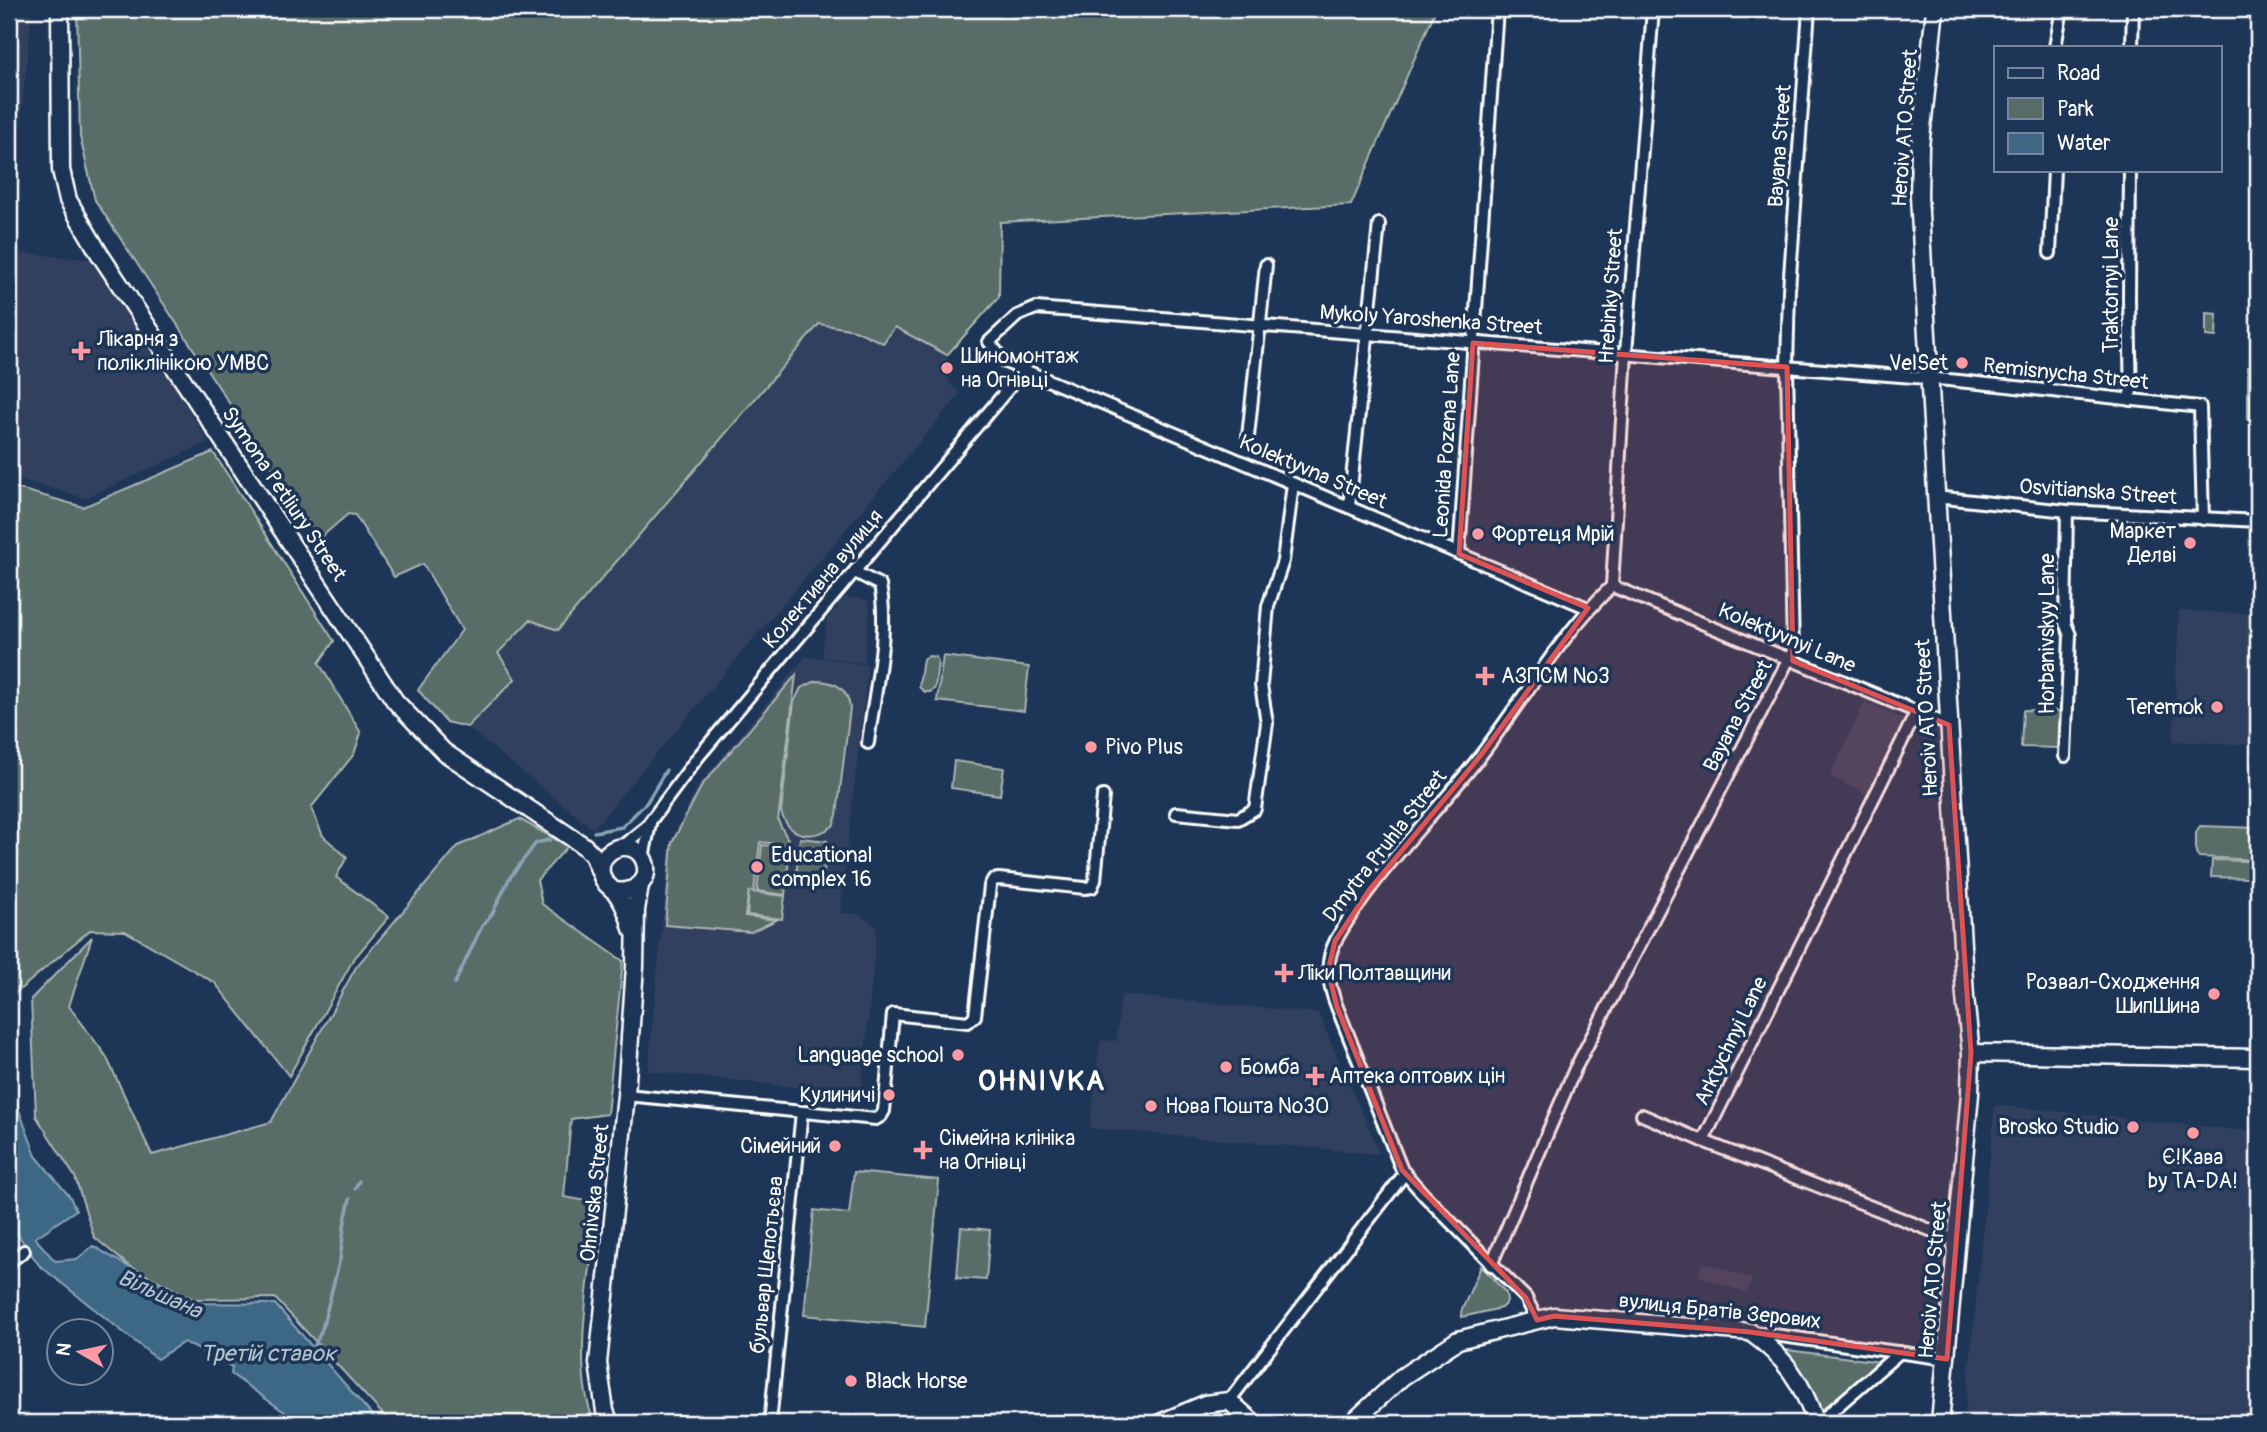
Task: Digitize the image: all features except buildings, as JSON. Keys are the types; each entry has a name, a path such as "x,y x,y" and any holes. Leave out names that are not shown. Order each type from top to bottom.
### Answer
{"street":[{"name":"Symona Petliury Street","path":"60,9 61,170 68,200 99,253 395,701 444,752 584,846 593,855 600,872"},
{"name":"Leonida Pozena Lane","path":"1459,554 1497,9"},
{"name":"Hrebinky Street","path":"1612,586 1626,353 1653,9"},
{"name":"Bayana Street","path":"1491,1265 1575,1069 1793,651 1787,367 1789,276 1809,9"},
{"name":"Heroiv ATO Street","path":"1936,9 1920,148 1919,195 1965,997 1971,1053 1958,1241 1940,1423"},
{"path":"2055,46 2062,9"},
{"path":"2132,46 2133,9"},
{"path":"2050,253 2053,172"},
{"name":"Traktornyi Lane","path":"2130,172 2131,400"},
{"path":"1349,508 1379,224"},
{"path":"1248,436 1266,265"},
{"name":"Mykoly Yaroshenka Street","path":"1024,370 1005,362 989,342 1017,316 1036,307 1367,336 1626,353 1928,379"},
{"name":"Kolektyvna Street","path":"1024,370 1588,608"},
{"name":"Колективна вулиця","path":"617,848 639,835 698,757 1024,370"},
{"name":"Remisnycha Street","path":"1928,379 2200,407 2203,519"},
{"path":"1175,813 1238,819 1255,809 1267,723 1261,685 1268,606 1283,561 1293,484"},
{"name":"Osvitianska Street","path":"1935,497 2067,511 2258,521"},
{"name":"Horbanivskyy Lane","path":"2065,756 2070,635 2065,623 2067,511"},
{"path":"855,572 880,585 883,601 868,743"},
{"name":"Dmytra Pruhla Street","path":"1537,1320 1526,1298 1405,1174 1333,997 1328,971 1329,956 1335,941 1370,890 1481,755 1588,608 1612,586"},
{"name":"Kolektyvnyi Lane","path":"1612,586 1949,725"},
{"name":"Arktychnyi Lane","path":"1703,1141 1916,713"},
{"path":"626,1095 876,1119 881,1116 884,1111 893,1014 973,1021 990,886 993,880 1092,887 1104,796"},
{"name":"Колективна вулиця","path":"643,859 654,815"},
{"name":"Symona Petliury Street","path":"584,846 617,848"},
{"path":"600,872 603,858 617,848 630,848 643,859"},
{"name":"Ohnivska Street","path":"610,1423 605,1411 598,1363 626,1095 636,909 640,886 646,873 643,859"},
{"name":"Ohnivska Street","path":"600,872 629,915 635,966"},
{"path":"615,891 631,891 640,886"},
{"path":"1971,1053 2258,1058"},
{"name":"бульвар Щепотьєва","path":"770,1423 802,1112"},
{"path":"1642,1115 1958,1241"},
{"path":"1160,1423 1205,1404 1229,1401 1405,1174"},
{"path":"9,1262 24,1251"},
{"name":"вулиця Братів Зерових","path":"1352,1423 1402,1377 1458,1340 1553,1316 1750,1332 1947,1359"},
{"path":"1750,1332 1789,1366 1817,1423 1899,1352"},
{"path":"1229,1401 1254,1423"}],"highlighted area":[{"path":"1473,343 1787,367 1793,661 1949,725 1971,1053 1947,1359 1750,1332 1554,1316 1537,1320 1526,1298 1402,1170 1337,1007 1328,971 1335,941 1370,889 1481,755 1588,608 1459,554"}],"shaded area":[{"path":"9,9 32,9 12,204 9,203"},
{"name":"Лікарня з поліклінікою УМВС","path":"9,252 98,260 208,442 86,498 9,477"},
{"path":"820,324 855,330 883,343 895,327 947,355 949,382 960,394 593,829 467,727 515,679 498,653 530,620 559,629"},
{"path":"845,597 867,600 870,609 864,663 822,657 827,619"},
{"name":"Teremok","path":"2179,611 2258,614 2258,745 2173,741"},
{"name":"Educational complex 16","path":"806,656 868,665 840,913 857,914 877,926 861,1094 648,1071 670,842 698,786"},
{"path":"1865,701 1909,722 1871,797 1830,776"},
{"path":"1121,995 1318,1013 1380,1154 1090,1128 1100,1040 1116,1041"},
{"path":"1995,1105 2258,1132 2258,1423 1964,1423"},
{"path":"1703,1262 1752,1279 1747,1293 1698,1276"}],"green space":[{"path":"77,9 1436,9 1351,205 1000,222 999,297 947,355 895,327 883,343 855,330 819,324 558,630 530,620 498,653 515,679 467,727 446,722 418,690 462,630 423,564 394,577 355,515 348,514 319,539 95,200 80,137"},
{"path":"2206,313 2217,314 2216,337 2206,336"},
{"path":"2248,367 2258,367 2258,419 2248,419"},
{"path":"213,452 334,641 319,663 361,733 354,754 311,808 323,836 347,857 336,877 389,917 353,960 289,1076 215,983 125,931 90,930 11,997 9,992 9,486 83,507"},
{"path":"943,656 1029,667 1024,711 937,701"},
{"path":"936,657 938,662 935,688 925,692 919,687 923,659"},
{"path":"796,675 778,821 791,845 760,842 754,891 751,892 785,896 782,919 747,915 749,891 745,916 776,920 751,932 665,925 672,843 702,785"},
{"path":"816,681 829,682 839,687 847,695 850,708 837,815 833,826 810,835 796,832 785,821 781,812 794,702 801,688"},
{"path":"2023,710 2060,711 2059,748 2021,747"},
{"path":"954,761 1004,768 1000,795 951,788"},
{"path":"519,819 568,846 537,880 542,904 623,961 607,1114 571,1119 564,1197 599,1203 583,1346 587,1401 595,1423 391,1423 275,1298 193,1299 129,1266 94,1237 75,1177 36,1116 31,999 92,937 69,1006 106,1056 152,1155 271,1122 356,967 458,846"},
{"path":"2200,826 2258,828 2258,860 2199,857 2196,853 2196,832"},
{"path":"800,838 827,841 823,880 796,877"},
{"path":"762,845 790,848 785,895 757,891"},
{"path":"2212,860 2248,861 2248,878 2211,877"},
{"path":"854,1172 939,1180 925,1327 804,1315 814,1210 849,1214"},
{"path":"961,1227 990,1230 986,1280 957,1278"},
{"path":"1481,1266 1506,1293 1507,1302 1501,1308 1462,1317 1461,1312"},
{"path":"1779,1349 1889,1363 1822,1420 1805,1377"},
{"path":"1209,1411 1221,1414 1224,1423 1181,1423"}],"water":[{"name":"Третій ставок","path":"9,1083 36,1156 70,1197 76,1210 35,1238 55,1261 77,1259 93,1246 190,1303 275,1304 379,1423 300,1423 231,1374 232,1367 184,1342 157,1359 116,1326 116,1316 103,1316 39,1265 9,1222"}],"waterway":[{"path":"594,832 622,827 647,802 666,770"},
{"path":"455,983 482,926 492,914 509,879 536,843 550,840"},
{"path":"355,1189 359,1181"},
{"path":"314,1347 322,1329 340,1259 350,1199"}],"place":[{"name":"Лікарня з поліклінікою УМВС","path":"81,351"},
{"name":"VelSet","path":"1962,363"},
{"name":"Шиномонтаж на Огнівці","path":"947,368"},
{"name":"Фортеця Мрій","path":"1478,534"},
{"name":"Маркет Делві","path":"2190,543"},
{"name":"АЗПСМ №3","path":"1485,676"},
{"name":"Teremok","path":"2217,707"},
{"name":"Pivo Plus","path":"1091,747"},
{"name":"Educational complex 16","path":"757,867"},
{"name":"Ліки Полтавщини","path":"1284,973"},
{"name":"Розвал-Сходження ШипШина","path":"2214,994"},
{"name":"Language school","path":"958,1055"},
{"name":"Бомба","path":"1226,1067"},
{"name":"Аптека оптових цін","path":"1315,1076"},
{"name":"Кулиничі","path":"889,1095"},
{"name":"Нова Пошта №30","path":"1151,1106"},
{"name":"Brosko Studio","path":"2133,1127"},
{"name":"Є!Кава by TA-DA!","path":"2193,1133"},
{"name":"Сімейний","path":"835,1146"},
{"name":"Сімейна клініка на Огнівці","path":"923,1150"},
{"name":"Black Horse","path":"851,1381"}],"district":[{"name":"OHNIVKA","path":"1042,1081"}],"water label":[{"name":"Вільшана","path":"160,1294"}]}
